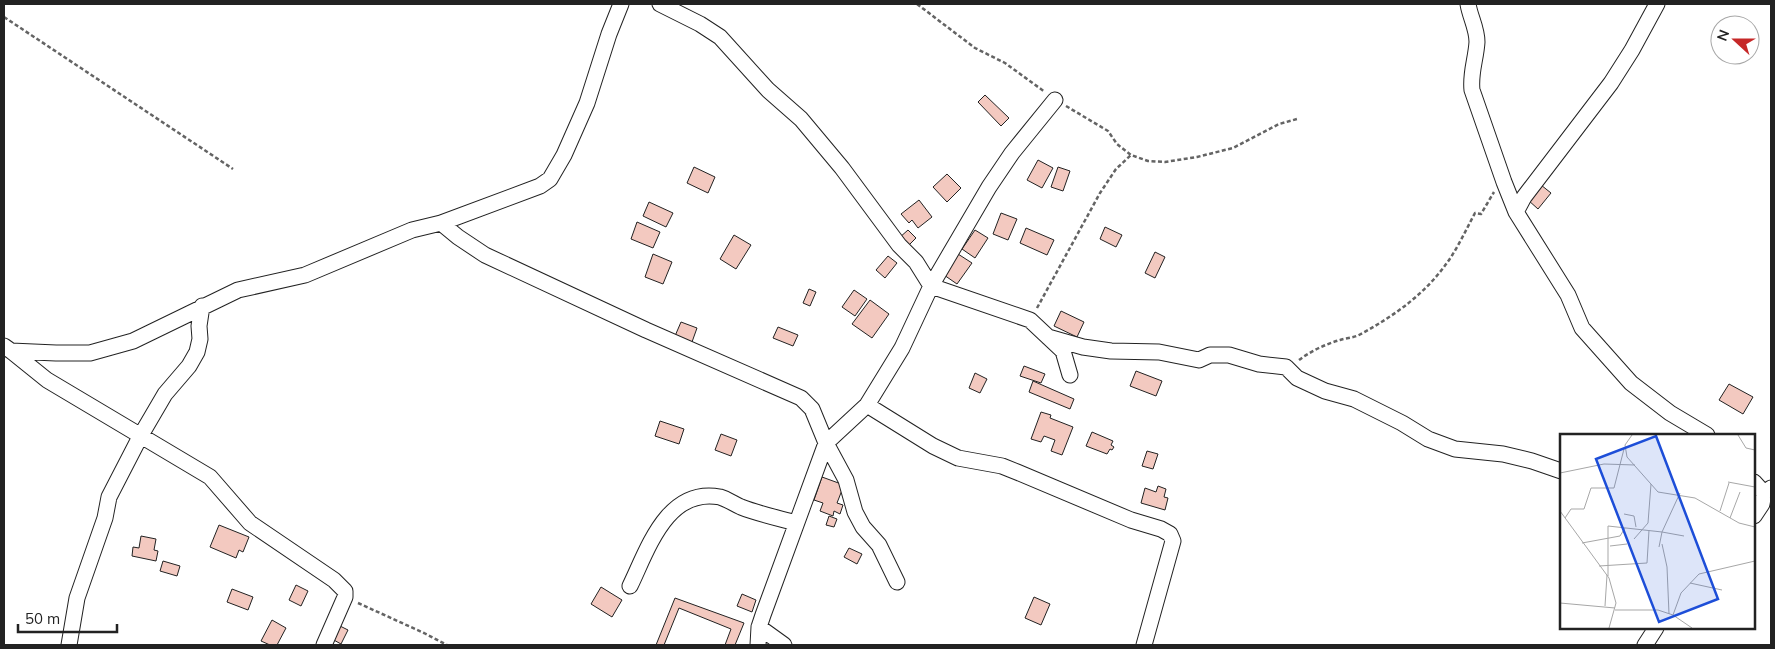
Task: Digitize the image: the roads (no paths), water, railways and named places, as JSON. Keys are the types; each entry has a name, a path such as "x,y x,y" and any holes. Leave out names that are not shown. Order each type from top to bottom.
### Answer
{"street":[{"path":"7,348 56,353 90,353 133,341 238,290 305,275 412,230 442,223 540,186 550,179 564,155 587,103 609,34 621,4"},
{"path":"660,4 700,24 720,37 768,90 801,119 842,168 899,245 916,262 931,286 1030,320 1063,351 1070,376"},
{"path":"1468,4 1475,26 1477,41 1471,81 1472,90 1516,212 1568,295 1582,328 1631,383 1670,413 1704,434"},
{"path":"1516,212 1524,197 1611,82 1632,50 1657,4"},
{"path":"758,645 759,627 826,443 867,405 902,348 931,286 989,186 1012,153 1056,100"},
{"path":"442,223 484,255 646,330 801,398 812,409 826,443 846,480 855,512 862,526 879,545 897,582"},
{"path":"69,645 77,598 105,518 109,496 165,394 189,366 197,352 200,339 199,326 202,306"},
{"path":"1048,337 1084,347 1111,351 1158,352 1199,360 1210,354 1229,355 1259,364 1286,366 1297,378 1325,391 1354,399 1402,423 1428,439 1455,449 1503,454 1560,471"},
{"path":"7,348 47,380 210,477 250,523 334,580 345,591 345,597 324,645"},
{"path":"867,405 933,446 958,458 1002,466 1131,520 1162,529 1170,534 1173,541 1144,645"},
{"path":"1755,484 1764,502"},
{"path":"630,586 658,527 679,504 698,497 721,497 742,507 796,523"},
{"path":"759,627 784,645"},
{"path":"1645,645 1655,629"}]}
